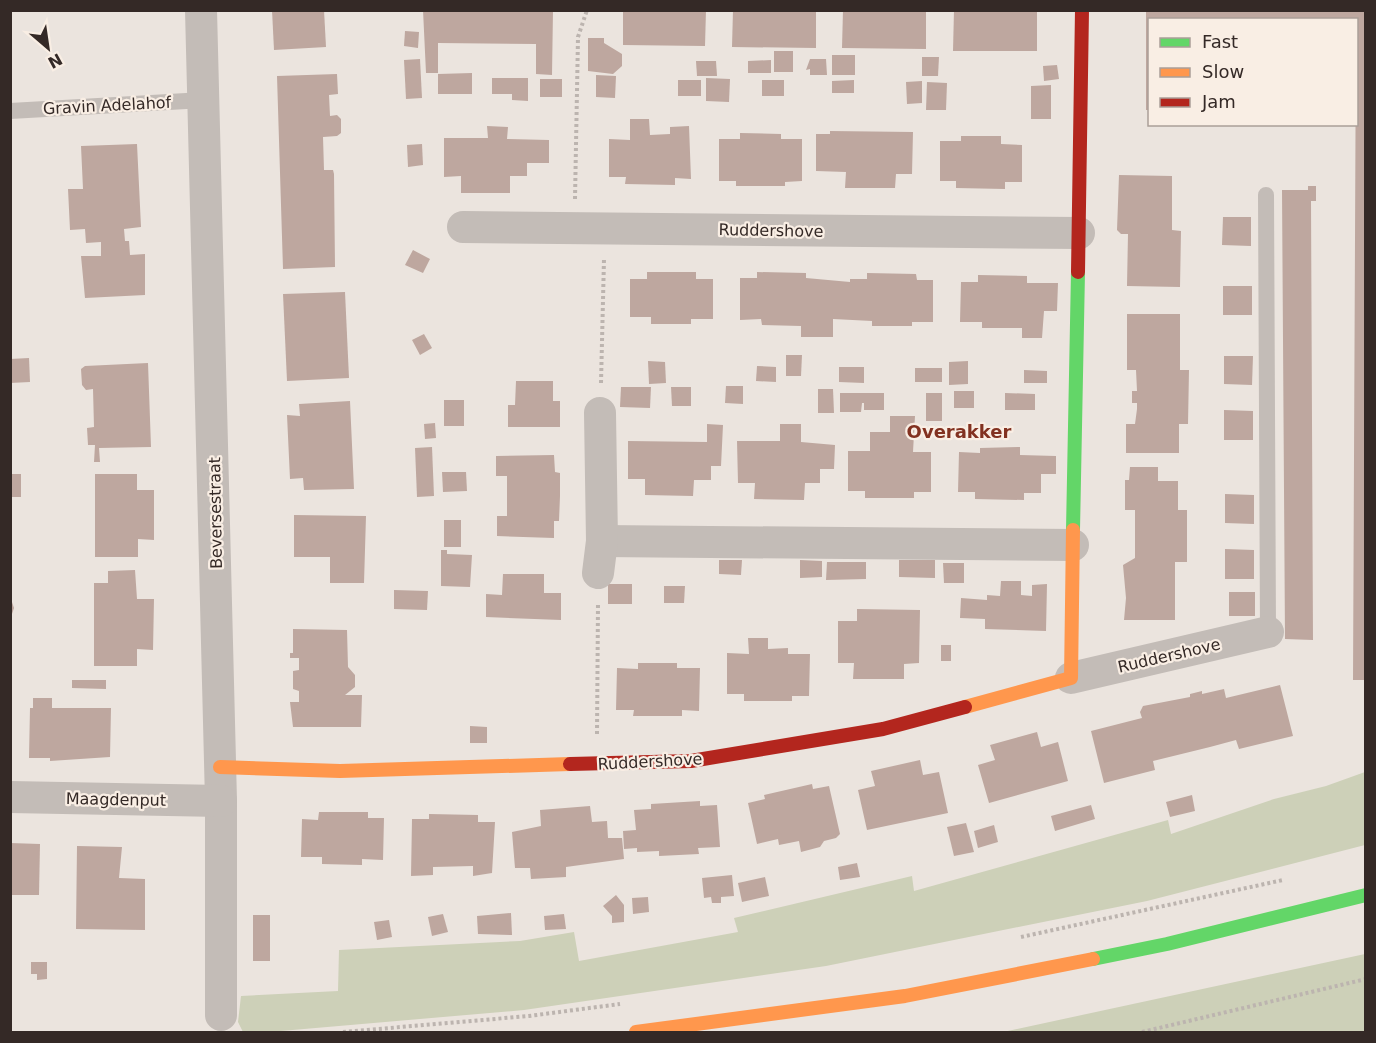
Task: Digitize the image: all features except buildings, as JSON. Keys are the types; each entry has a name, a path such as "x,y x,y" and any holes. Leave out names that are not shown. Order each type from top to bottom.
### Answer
{"street":[{"name":"Beversestraat","path":"201,10 221,801 221,1015"},
{"path":"1071,678 1082,10"},
{"name":"Ruddershove","path":"464,227 1080,233"},
{"path":"598,573 602,541 600,413"},
{"path":"602,541 1073,545"},
{"name":"Ruddershove","path":"220,767 340,771 692,761 883,729 1071,678 1268,632"},
{"name":"Maagdenput","path":"10,797 221,801"},
{"path":"790,1026 905,996 1167,944 1365,895"},
{"path":"636,1032 905,996"}],"lane":[{"name":"Gravin Adelahof","path":"10,111 204,100"},
{"path":"1266,195 1268,632"}],"path":[{"path":"588,10 578,37 600,413"},
{"path":"596,764 598,573"},
{"path":"1012,939 1284,879"},
{"path":"1142,1032 1365,979"},
{"path":"343,1032 529,1016 623,1003"}],"green space":[{"path":"1365,772 1365,845 1147,901 826,966 524,1010 281,1031 243,1032 238,1022 241,996 338,991 339,950 520,941 574,932 579,961 738,932 734,918 912,876 914,891 1168,820 1171,834 1274,799 1326,786"},
{"path":"1365,954 1365,1032 1003,1032"}],"traffic: fast":[{"path":"1073,530 1078,272"},
{"path":"1093,959 1167,944 1366,895"}],"traffic: slow":[{"path":"965,707 1071,678 1073,530"},
{"path":"220,767 340,771 570,764"},
{"path":"636,1032 905,996 1093,959"}],"traffic: jam":[{"path":"1078,272 1082,10"},
{"path":"570,764 691,761 883,729 965,707"}],"district":[{"name":"Overakker","path":"959,432"}]}
